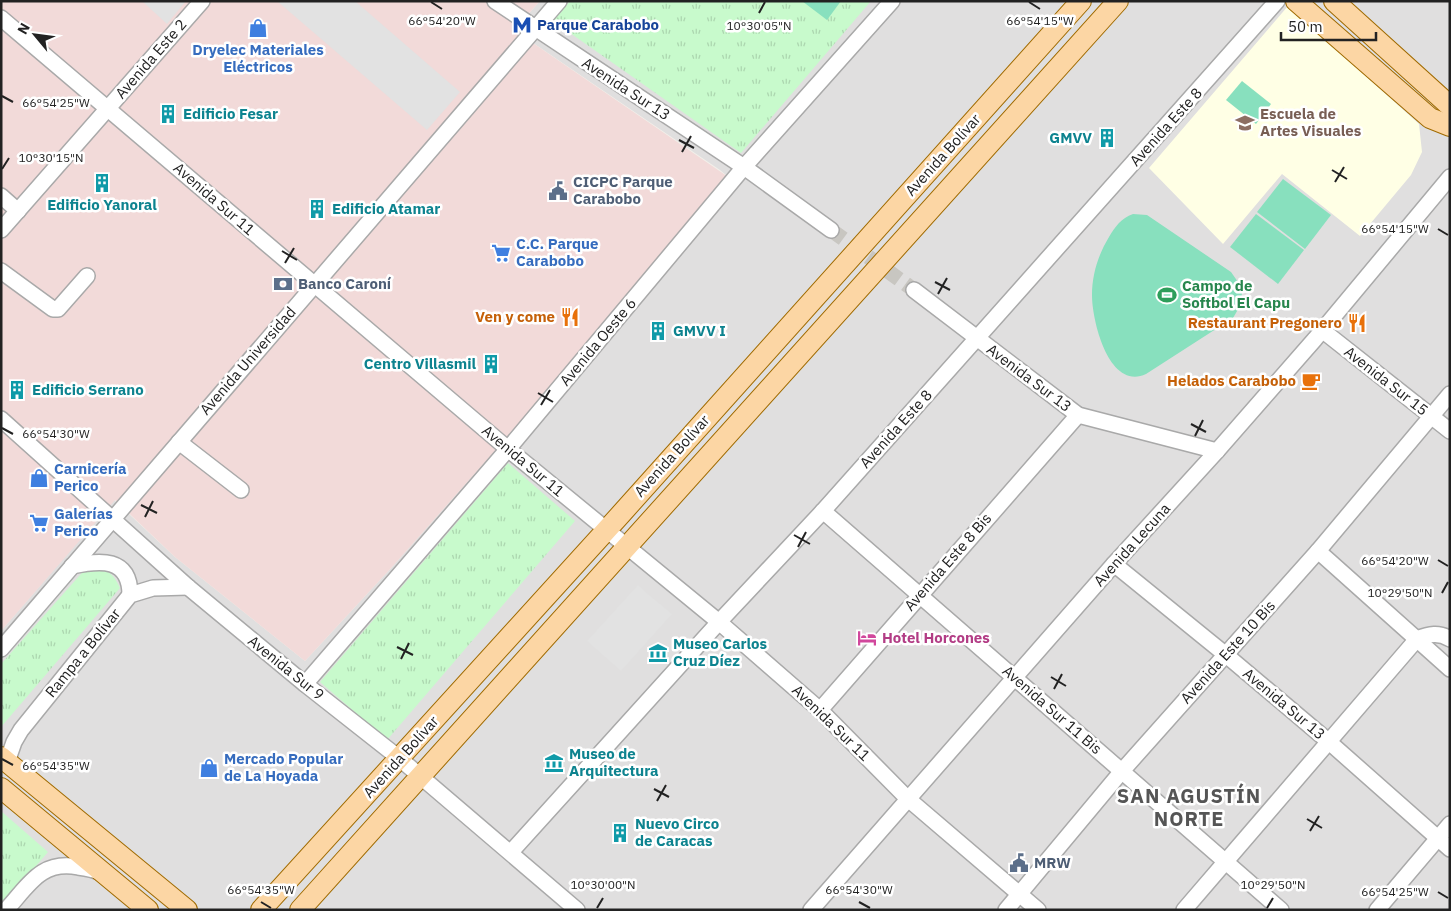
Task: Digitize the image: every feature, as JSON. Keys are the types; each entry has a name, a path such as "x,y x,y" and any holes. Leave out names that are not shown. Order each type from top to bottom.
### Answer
{"main road":[{"name":"Avenida Bolívar","path":"261,910 606,530 1081,1"},
{"name":"Avenida Bolívar","path":"300,910 881,262 1118,1"},
{"path":"1296,1 1430,118 1450,126"},
{"path":"1334,1 1450,106"},
{"path":"1430,118 1450,112"},
{"path":"4,760 187,910"},
{"path":"1,788 148,910"}],"street":[{"name":"Avenida Este 2","path":"1,230 202,1"},
{"name":"Avenida Sur 13","path":"495,1 744,167 830,230"},
{"name":"Avenida Universidad","path":"1,649 559,1"},
{"name":"Avenida Oeste 6","path":"305,684 508,449 744,167 892,1"},
{"name":"Avenida Este 8","path":"511,852 978,338 1277,1"},
{"name":"Avenida Sur 11","path":"1,18 508,449 719,622 820,710 908,798 1038,910"},
{"name":"Avenida Lecuna","path":"812,909 1014,677 1217,451 1450,178"},
{"path":"1,196 18,210"},
{"path":"1,271 53,308 58,309 87,276"},
{"name":"Avenida Sur 13","path":"914,290 1078,415 1217,451"},
{"name":"Avenida Sur 15","path":"1322,330 1450,431"},
{"name":"Avenida Este 10 Bis","path":"1006,910 1122,771 1318,551 1450,394"},
{"name":"Avenida Este 8 Bis","path":"820,710 1078,415"},
{"name":"Avenida Sur 9","path":"1,419 188,587 305,684 421,776 577,910"},
{"path":"179,442 241,490"},
{"name":"Avenida Sur 11 Bis","path":"823,510 1282,910"},
{"path":"1318,551 1450,669"},
{"path":"72,566 98,561 115,565 127,577 130,595"},
{"name":"Avenida Sur 13","path":"1114,564 1226,654 1450,849"},
{"name":"Rampa a Bolívar","path":"4,760 21,730 130,595 153,588 188,587"},
{"path":"1184,910 1417,639 1428,634 1444,635 1450,639"},
{"path":"1377,910 1450,824"},
{"path":"6,910 36,877 44,870 52,867 74,866 95,870 107,876"}],"shaded area":[{"path":"1,1 540,1 514,30 734,181 392,567 305,661 175,557 115,500 1,631"},
{"path":"142,1 186,1 167,24"},
{"path":"277,1 355,1 460,92 427,130"},
{"path":"540,1 1450,1 1450,910 1,910 1,631 114,500 175,557 305,661 392,567 733,181 720,170 514,30"},
{"path":"1288,6 1419,124 1422,152 1411,175 1360,236 1282,174 1223,244 1149,168"},
{"path":"638,585 672,614 621,671 587,641"}],"green space":[{"name":"Parque Carabobo","path":"570,1 871,1 741,153 553,21"},
{"path":"802,1 841,1 827,20"},
{"path":"1242,81 1271,104 1256,124 1226,100"},
{"path":"1283,179 1331,215 1305,249 1257,212"},
{"name":"Campo de Softbol El Capu","path":"1133,214 1147,215 1231,272 1238,282 1242,293 1240,306 1233,318 1146,374 1133,377 1122,372 1105,351 1095,321 1092,288 1094,273 1105,244 1119,223"},
{"path":"1256,214 1304,250 1278,284 1230,247"},
{"path":"508,463 575,521 387,740 320,682"},
{"path":"88,566 111,574 120,588 1,727 1,664"},
{"path":"1,811 48,852 1,907"}],"tunnel":[{"path":"831,230 914,290"}],"place":[{"name":"Parque Carabobo","path":"522,25"},
{"name":"Dryelec Materiales Eléctricos","path":"258,28"},
{"name":"Edificio Fesar","path":"168,114"},
{"name":"Escuela de Artes Visuales","path":"1245,123"},
{"name":"GMVV","path":"1107,138"},
{"name":"Edificio Yanoral","path":"102,183"},
{"name":"CICPC Parque Carabobo","path":"558,191"},
{"name":"Edificio Atamar","path":"317,209"},
{"name":"C.C. Parque Carabobo","path":"501,253"},
{"name":"Banco Caroní","path":"283,284"},
{"name":"Campo de Softbol El Capu","path":"1167,295"},
{"name":"Ven y come","path":"570,317"},
{"name":"Restaurant Pregonero","path":"1357,323"},
{"name":"GMVV I","path":"658,331"},
{"name":"Centro Villasmil","path":"491,364"},
{"name":"Helados Carabobo","path":"1311,381"},
{"name":"Edificio Serrano","path":"17,390"},
{"name":"Carnicería Perico","path":"39,478"},
{"name":"Galerías Perico","path":"39,523"},
{"name":"Hotel Horcones","path":"867,638"},
{"name":"Museo Carlos Cruz Díez","path":"658,653"},
{"name":"Museo de Arquitectura","path":"554,763"},
{"name":"Mercado Popular de La Hoyada","path":"209,768"},
{"name":"Nuevo Circo de Caracas","path":"620,833"},
{"name":"MRW","path":"1019,863"}],"district":[{"name":"SAN AGUSTÍN NORTE","path":"1189,808"}]}
